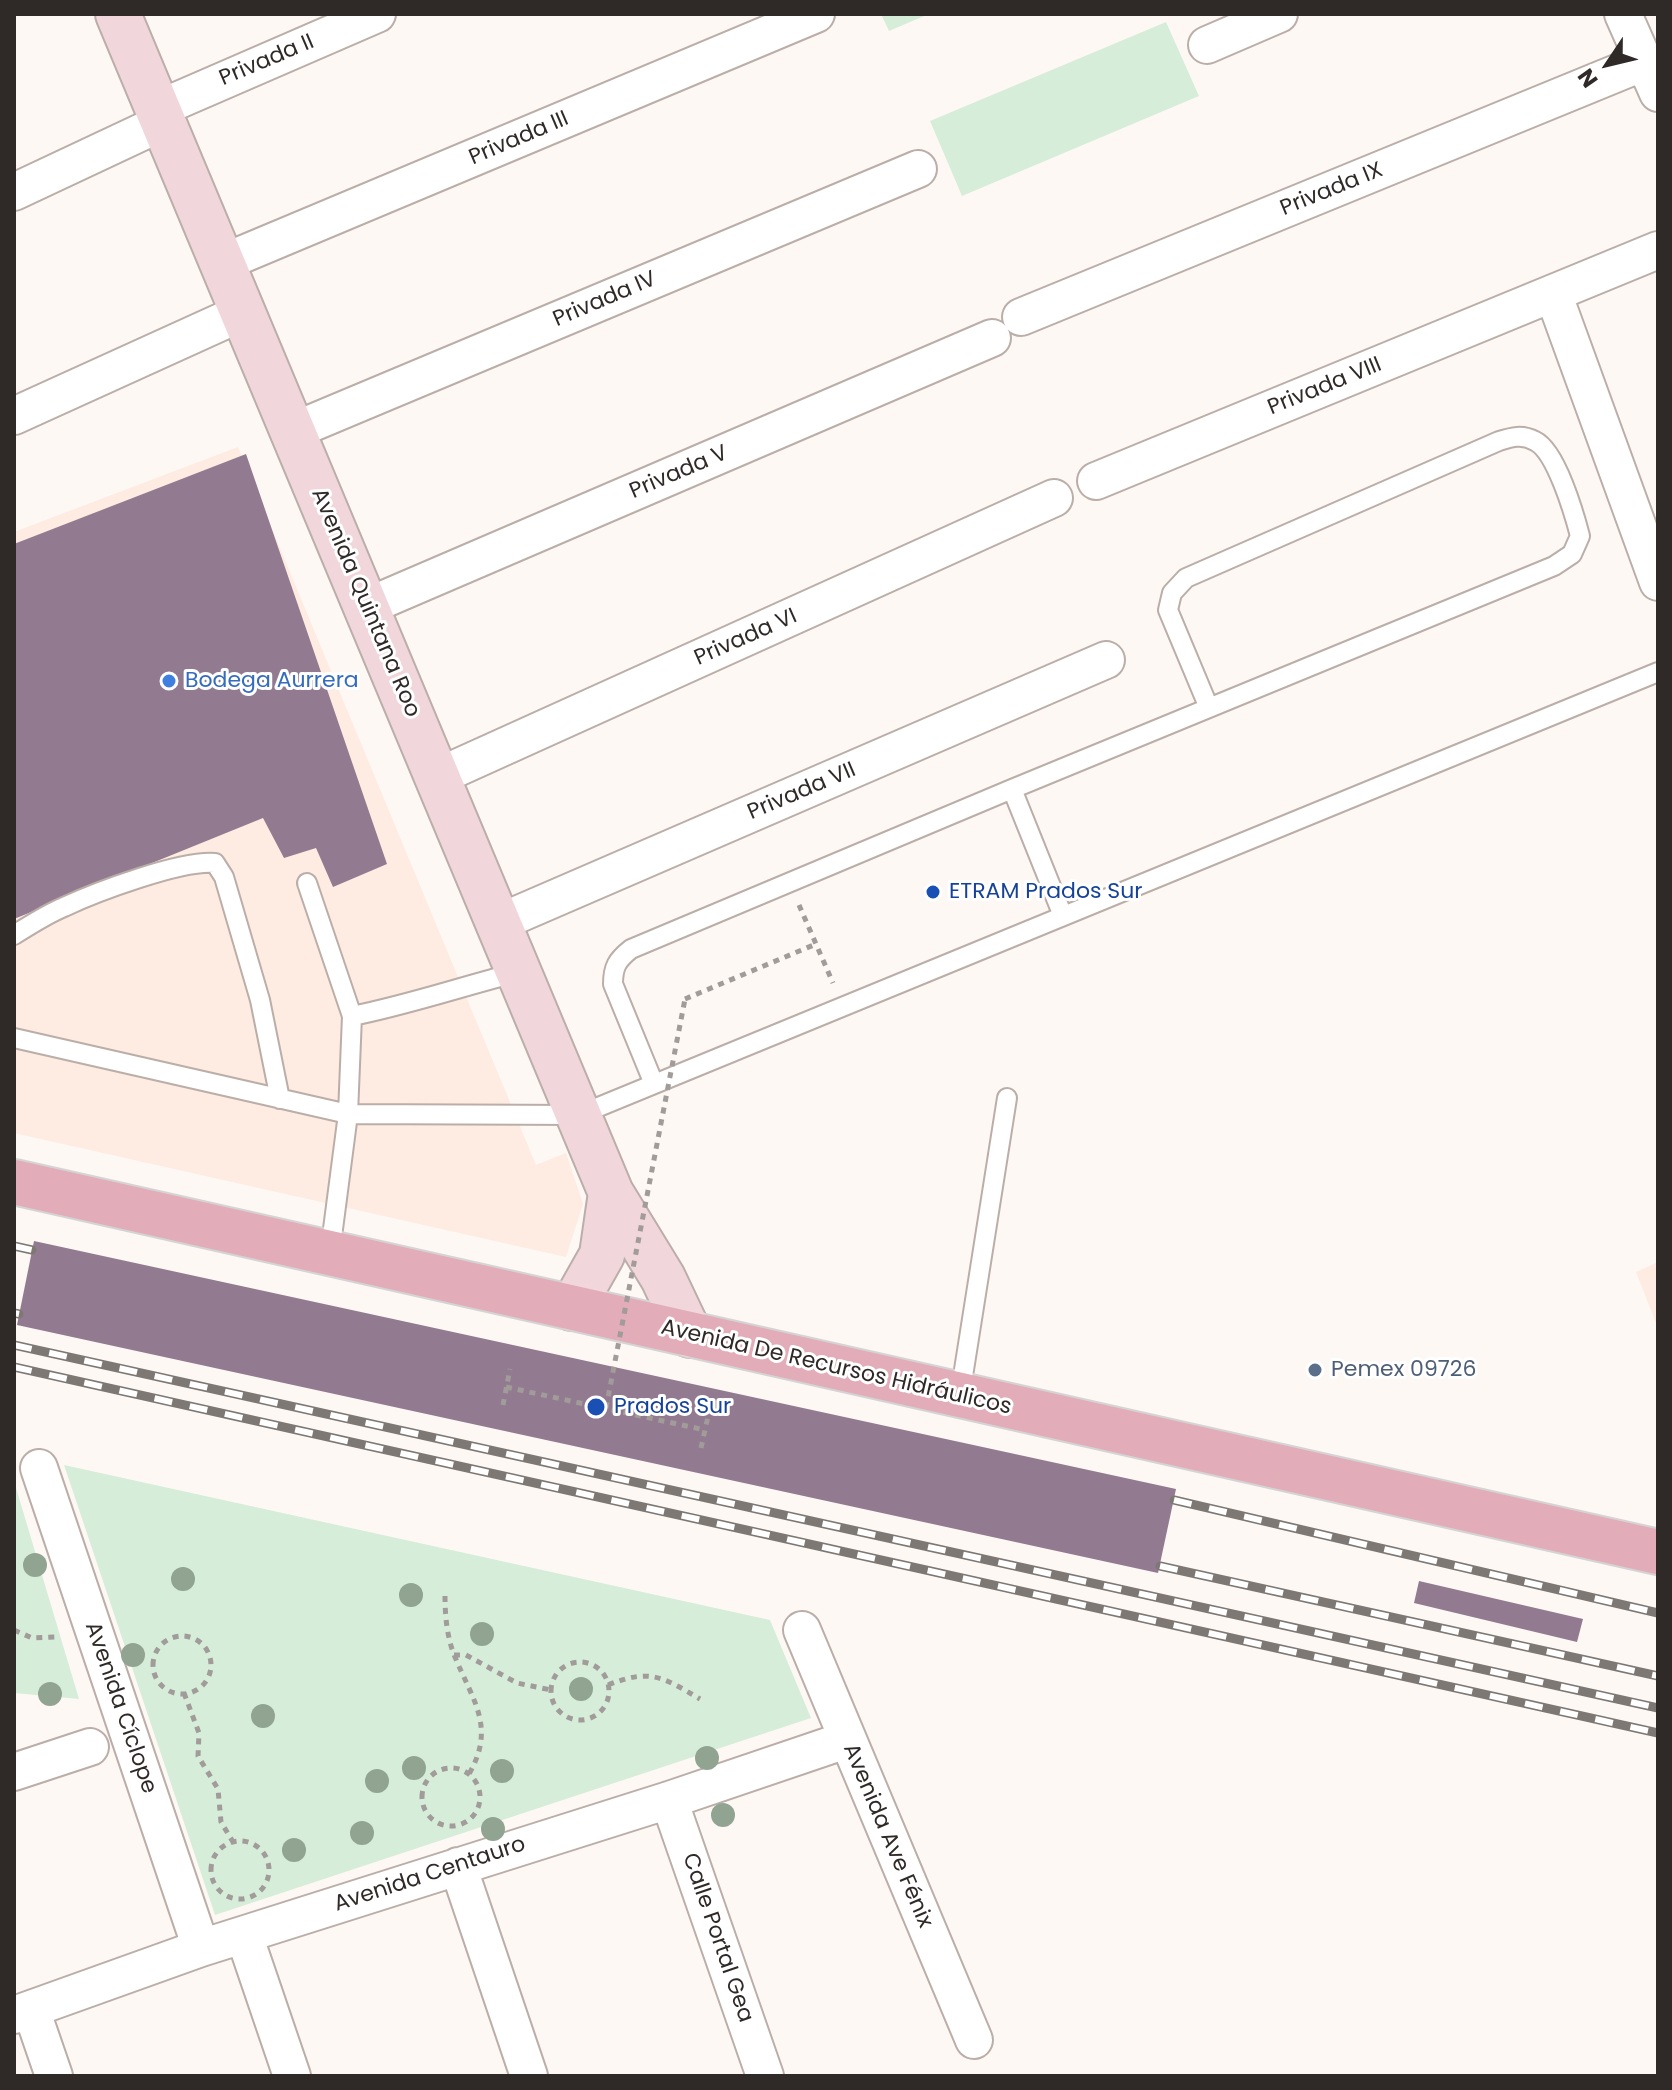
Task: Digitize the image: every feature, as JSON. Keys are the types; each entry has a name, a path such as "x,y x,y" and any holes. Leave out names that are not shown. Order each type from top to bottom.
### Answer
{"main road":[{"name":"Avenida Quintana Roo","path":"118,14 611,1193 663,1278 690,1335"},
{"name":"Avenida De Recursos Hidráulicos","path":"14,1182 1658,1552"},
{"path":"572,1308 602,1255 611,1193"}],"street":[{"name":"Privada II","path":"14,192 161,115 377,14"},
{"name":"Privada III","path":"222,263 816,14"},
{"path":"1207,45 1279,14"},
{"path":"1623,14 1651,78"},
{"name":"Privada IX","path":"1021,317 1651,78"},
{"name":"Privada IV","path":"293,431 918,169"},
{"name":"Privada VIII","path":"1096,481 1658,250"},
{"path":"1553,293 1658,582"},
{"path":"14,416 243,312"},
{"name":"Privada V","path":"366,607 992,338"},
{"name":"Privada VI","path":"437,777 1054,498"},
{"name":"Privada VII","path":"498,923 1106,660"},
{"name":"Avenida Cíclope","path":"39,1468 201,1948"},
{"name":"Avenida Ave Fénix","path":"802,1630 974,2040"},
{"name":"Avenida Centauro","path":"22,2012 201,1948 669,1800 846,1740"},
{"path":"14,1772 90,1747"},
{"name":"Calle Portal Gea","path":"669,1800 765,2076"},
{"path":"458,1866 529,2076"},
{"path":"244,1935 292,2076"},
{"path":"22,2012 54,2076"}],"lane":[{"path":"654,1084 613,984 613,970 619,958 631,949 1554,566 1572,554 1580,536 1550,457 1537,441 1518,436 1499,441 1186,578 1172,593 1168,610 1209,708"},
{"path":"14,1038 348,1114 579,1115 1658,672"},
{"path":"1012,789 1063,916"},
{"path":"14,935 63,907 145,877 202,862 215,863 224,877 260,1000 280,1099"},
{"path":"307,883 352,1016 348,1114 330,1252"},
{"path":"352,1016 519,972"},
{"path":"960,1395 1007,1098"}],"path":[{"path":"789,882 843,1007"},
{"path":"606,1408 685,999 816,944"},
{"path":"503,1405 510,1369"},
{"path":"506,1387 705,1430"},
{"path":"701,1448 709,1412"},
{"path":"445,1596 445,1616 454,1655 475,1698 481,1724 480,1751 469,1774"},
{"path":"14,1630 32,1638 44,1639 94,1630"},
{"path":"174,1636 193,1637 211,1659 208,1678 193,1691 184,1693 166,1688 159,1682 153,1664 159,1647 174,1636"},
{"path":"454,1655 466,1655 517,1683 551,1690"},
{"path":"581,1661 598,1668 608,1685 606,1704 600,1712 582,1720 563,1714 557,1708 551,1690 557,1673 564,1666 581,1661"},
{"path":"608,1685 643,1674 662,1679 700,1699"},
{"path":"184,1693 199,1733 198,1756 218,1789 221,1822 233,1842"},
{"path":"452,1768 469,1774 480,1791 477,1811 462,1824 443,1825 434,1820 423,1805 424,1787 428,1779 443,1769 452,1768"},
{"path":"233,1842 251,1843 258,1847 269,1865 266,1884 260,1892 242,1900 224,1894 213,1879 211,1870 218,1852 233,1842"}],"shaded area":[{"path":"238,447 536,1165 566,1153 583,1204 566,1257 14,1133 14,532"},
{"path":"1658,1262 1658,1328 1636,1272"}],"green space":[{"path":"881,14 929,14 889,31"},
{"path":"1166,22 1199,96 962,196 930,121"},
{"path":"64,1465 770,1620 811,1718 215,1915"},
{"path":"14,1481 79,1699 14,1693"}],"building":[{"name":"Bodega Aurrera","path":"246,454 387,864 333,887 316,848 284,858 263,818 14,919 14,544"},
{"name":"Prados Sur","path":"34,1241 1176,1489 1158,1573 17,1325"},
{"path":"1419,1581 1583,1619 1577,1642 1414,1603"}],"railway":[{"path":"14,1246 32,1250"},
{"path":"14,1313 19,1314"},
{"path":"14,1345 1658,1708"},
{"path":"14,1367 1658,1733"},
{"path":"1174,1500 1658,1613"},
{"path":"1160,1566 1658,1676"}],"place":[{"name":"Bodega Aurrera","path":"169,681"},
{"name":"ETRAM Prados Sur","path":"933,892"},
{"name":"Pemex 09726","path":"1315,1370"},
{"name":"Prados Sur","path":"596,1407"}]}
